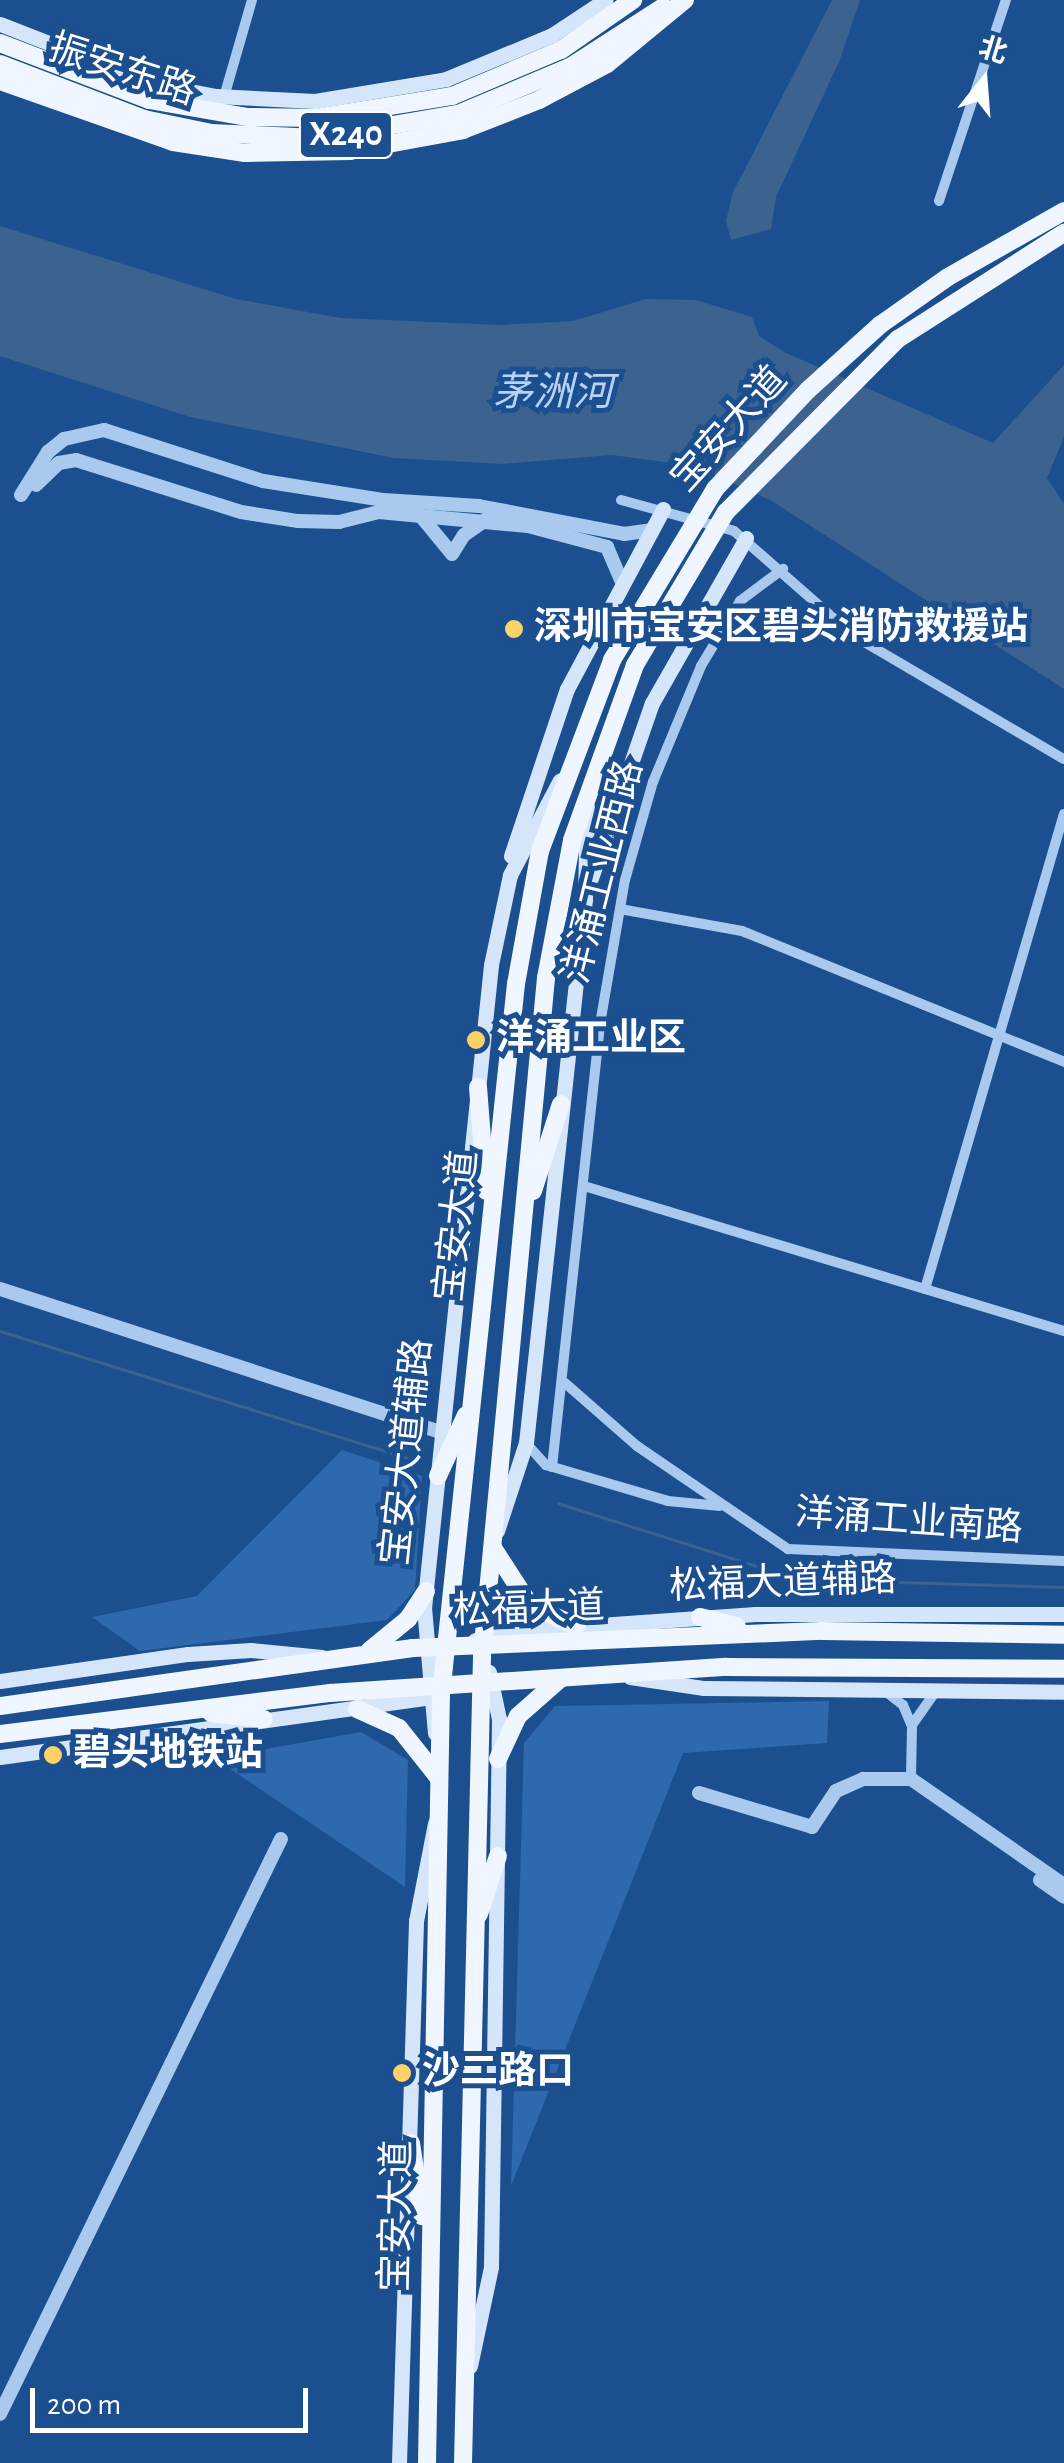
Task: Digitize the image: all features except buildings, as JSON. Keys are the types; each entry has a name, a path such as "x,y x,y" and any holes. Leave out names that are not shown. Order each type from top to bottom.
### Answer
{"main road":[{"path":"0,24 122,74 224,97 316,101 414,88 518,52 605,0"},
{"name":"振安东路","path":"0,43 149,100 247,117 316,118 452,96 561,50 634,0"},
{"name":"振安东路","path":"0,64 176,126 246,136 333,136 422,124 532,85 672,0"},
{"path":"0,81 173,142 244,152 350,151 463,130 539,100 607,64 685,0"},
{"name":"宝安大道","path":"427,2463 440,1756 435,1691 446,1646 526,917 585,723 673,550 747,453 898,311 1064,211"},
{"name":"宝安大道","path":"463,2463 473,1934 486,1683 483,1642 549,956 590,778 607,732 670,597 750,486 911,328 1064,232"},
{"path":"504,892 548,731 621,580 663,509"},
{"path":"584,916 641,728 680,645 746,538"},
{"name":"宝安大道辅路","path":"435,1691 424,1647 426,1591 478,1087 504,892 573,754"},
{"path":"576,1626 530,1605 492,1544 518,1477 526,1443 584,916 590,778"},
{"path":"478,1087 489,1240"},
{"path":"521,1240 561,1104"},
{"path":"438,1476 472,1396"},
{"path":"367,1653 408,1619 426,1591"},
{"name":"松福大道辅路","path":"483,1642 576,1626 700,1617 1064,1614"},
{"path":"700,1617 766,1632"},
{"name":"松福大道","path":"0,1706 367,1653 483,1642 766,1632 1064,1635"},
{"path":"0,1681 188,1654 251,1650 330,1658"},
{"name":"松福大道","path":"0,1734 176,1710 616,1674 836,1664 1064,1669"},
{"path":"616,1674 704,1688 1064,1692"},
{"path":"498,1759 518,1716 562,1678"},
{"path":"464,2389 491,2267 498,1759 486,1683"},
{"path":"0,1757 357,1709 435,1691"},
{"path":"357,1709 407,1735 439,1780"},
{"path":"176,1710 264,1719"},
{"path":"400,2463 416,1921 438,1810"},
{"path":"473,1934 498,1856"},
{"path":"411,2142 430,2272"}],"street":[{"path":"224,97 252,0"},
{"path":"938,201 1006,0"},
{"path":"621,580 608,547 590,539 487,519 420,514 298,522 241,512 76,460 45,474 24,496 48,452 64,439 104,430 218,470 383,500 479,506 624,534 651,530"},
{"path":"620,500 663,509 746,538 866,644 1064,759"},
{"path":"420,514 452,554 464,535 487,519"},
{"name":"洋涌工业西路","path":"549,1466 565,1383 584,1186 620,909 652,782 695,679 740,600 783,569"},
{"path":"925,1289 1064,814"},
{"path":"620,909 742,931 1064,1062"},
{"path":"584,1186 1064,1331"},
{"path":"0,1289 442,1434"},
{"name":"洋涌工业南路","path":"565,1383 720,1506 773,1542 806,1553 1064,1561"},
{"path":"526,1443 549,1466 668,1501 720,1506"},
{"path":"518,1477 549,1466"},
{"path":"873,1688 898,1699 912,1726"},
{"path":"942,1689 924,1701 912,1726 910,1779 925,1798 1064,1897"},
{"path":"699,1792 812,1827 836,1791 863,1779 910,1779 1064,1885"},
{"path":"0,2414 280,1839"}],"shaded area":[{"path":"342,1450 422,1476 415,1590 387,1620 140,1651 92,1617 197,1596"},
{"path":"829,1701 827,1743 683,1753 511,2186 524,1743 555,1706"},
{"path":"361,1732 408,1760 405,1887 214,1758"}],"water":[{"path":"832,0 860,0 839,62 776,197 771,229 731,240 726,221 733,192"},
{"name":"茅洲河","path":"0,226 236,299 341,318 501,325 573,321 646,299 696,300 752,317 759,336 786,353 993,443 1064,365 1064,437 1047,478 1064,504 1064,689 772,501 695,466 612,455 502,464 394,458 190,417 0,356"}],"waterway":[{"path":"0,1331 408,1458"},
{"path":"558,1503 797,1579 1064,1587"}],"place":[{"name":"深圳市宝安区碧头消防救援站","path":"514,629"},
{"name":"洋涌工业区","path":"476,1040"},
{"name":"碧头地铁站","path":"53,1755"},
{"name":"沙二路口","path":"402,2073"}]}
